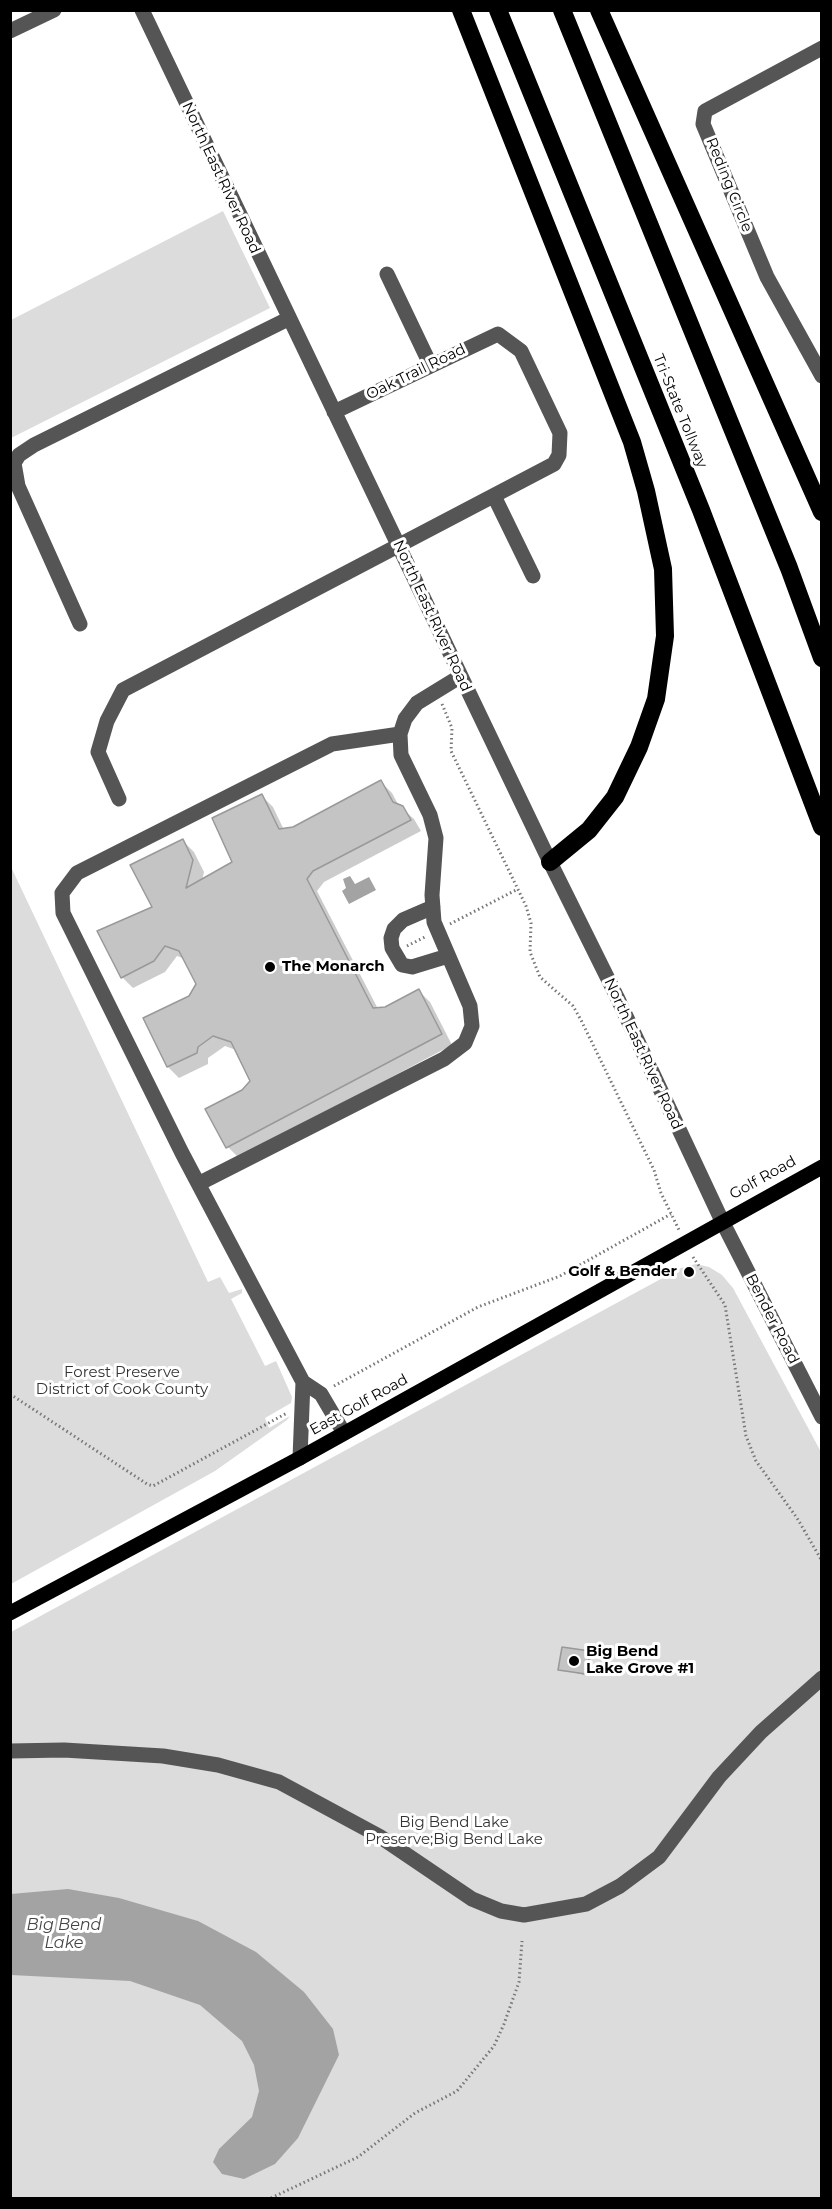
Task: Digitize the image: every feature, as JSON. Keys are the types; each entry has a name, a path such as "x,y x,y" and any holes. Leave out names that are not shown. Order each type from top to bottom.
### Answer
{"highway":[{"path":"461,10 632,442 646,491 663,569 665,636 656,699 639,747 615,797 589,830 550,862"},
{"name":"Tri-State Tollway","path":"498,10 701,510 822,827"},
{"path":"562,10 789,568 822,658"},
{"path":"598,10 822,512"}],"main road":[{"name":"Golf Road","path":"722,1221 822,1167"},
{"name":"East Golf Road","path":"10,1613 300,1458 722,1221"}],"street":[{"path":"10,31 54,10"},
{"name":"North East River Road","path":"142,10 288,319 617,997 722,1221"},
{"name":"Reding Circle","path":"822,48 705,111 704,124 766,277 822,376"},
{"path":"387,274 430,364"},
{"path":"80,624 18,486 14,463 19,455 34,445 288,319"},
{"name":"Oak Trail Road","path":"334,412 430,364 498,334 521,351 560,433 559,455 554,464 494,496"},
{"path":"119,799 98,752 107,722 123,690 494,496 533,576"},
{"path":"200,1183 444,1059 465,1043 472,1026 470,1006 434,922 436,838 430,814 401,754 400,734 405,718 417,703 461,676"},
{"path":"344,1433 321,1394 303,1382 200,1183 182,1153 63,913 62,893 77,873 332,744 400,734"},
{"path":"433,907 403,920 394,929 391,938 392,948 402,964 412,967 448,956"},
{"name":"Bender Road","path":"722,1221 822,1417"},
{"path":"300,1458 303,1382"},
{"path":"10,1751 64,1750 163,1756 218,1765 279,1782 379,1836 472,1899 501,1911 524,1915 586,1904 620,1886 659,1857 719,1777 761,1732 822,1678"}],"path":[{"path":"335,1386 478,1307 560,1276 671,1214 654,1170 581,1020 573,1006 562,995 548,987 538,971 530,951 531,923 526,906 451,751 452,728 445,711"},
{"path":"696,1264 725,1305 746,1436 756,1461 797,1518 822,1561"},
{"path":"10,1394 153,1486 293,1409"},
{"path":"271,2199 358,2157 415,2113 457,2091 494,2046 504,2024 519,1982 522,1941"}],"green space":[{"path":"223,211 270,308 11,438 11,320"},
{"name":"Forest Preserve District of Cook County","path":"11,867 208,1282 220,1277 229,1293 242,1289 242,1293 231,1299 265,1366 276,1361 292,1397 291,1403 265,1418 269,1428 290,1416 287,1420 215,1471 11,1584"},
{"name":"Big Bend Lake Preserve;Big Bend Lake","path":"696,1264 709,1267 722,1275 733,1288 821,1452 821,2198 11,2198 11,1632 681,1268"}],"water":[{"path":"350,876 355,884 369,877 376,890 349,904 342,891 346,888 343,879"},
{"name":"Big Bend Lake","path":"68,1889 119,1898 198,1921 256,1952 304,1992 333,2029 339,2055 298,2138 275,2164 244,2179 222,2174 213,2162 219,2149 252,2117 259,2091 254,2065 242,2041 200,2005 130,1981 11,1975 11,1894"}],"building":[{"name":"The Monarch","path":"381,780 393,802 403,806 411,820 313,871 307,879 373,1008 385,1007 419,989 442,1034 226,1148 205,1109 242,1090 250,1081 231,1042 213,1036 198,1047 197,1053 167,1067 143,1018 189,996 196,984 179,951 165,946 154,961 121,978 97,931 152,907 130,865 183,839 193,860 186,888 232,862 212,818 262,794 279,829 293,827"},
{"name":"Big Bend Lake Grove #1","path":"562,1647 590,1651 586,1674 558,1670"}],"place":[{"name":"The Monarch","path":"270,967"},
{"name":"Golf & Bender","path":"689,1272"},
{"name":"Big Bend Lake Grove #1","path":"574,1661"}]}
